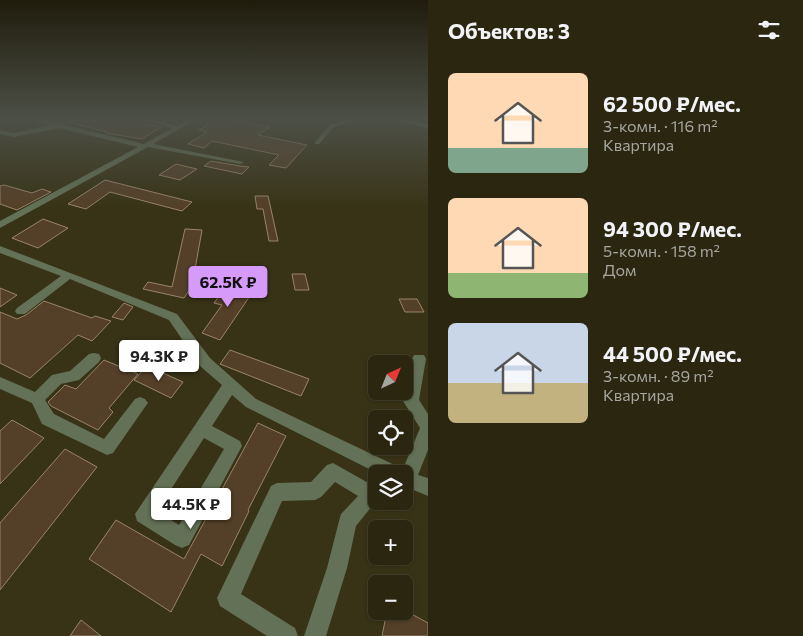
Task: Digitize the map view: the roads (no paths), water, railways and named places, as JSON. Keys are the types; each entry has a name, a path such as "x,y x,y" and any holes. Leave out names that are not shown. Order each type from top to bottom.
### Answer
{"street":[{"path":"0,225 137,150"},
{"path":"172,150 240,162"},
{"path":"0,249 173,317 205,362 251,403 377,465"},
{"path":"21,311 70,275"},
{"path":"37,399 56,379 74,376 94,358"},
{"path":"410,465 428,428 411,401 419,359"},
{"path":"0,383 37,399 48,419 107,448 140,403"},
{"path":"201,428 234,446 182,538 144,514 230,385"},
{"path":"287,636 228,598 277,492 315,491 333,471 368,490"},
{"path":"413,479 428,480"},
{"path":"413,482 428,488"},
{"path":"315,636 337,568 348,521 368,499"}]}
